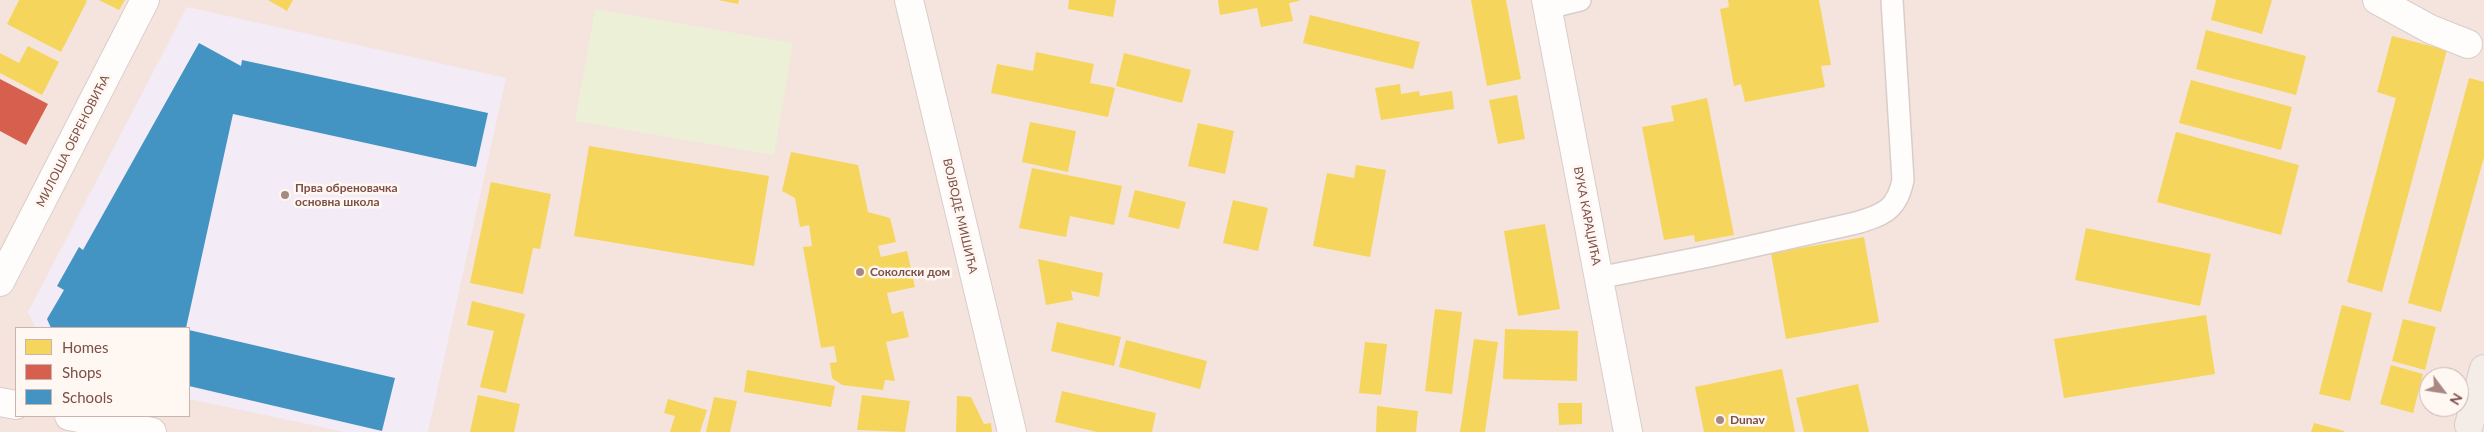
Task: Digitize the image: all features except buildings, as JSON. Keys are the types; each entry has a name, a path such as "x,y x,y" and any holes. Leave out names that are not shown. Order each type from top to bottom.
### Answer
{"main road":[{"path":"2470,426 2484,369"}],"street":[{"name":"МИЛОША ОБРЕНОВИЋА","path":"0,282 145,0"},
{"name":"ВОЈВОДЕ МИШИЋА","path":"909,0 1012,432"},
{"path":"2377,0 2430,29 2468,44"},
{"name":"ВУКА КАРАЏИЋА","path":"1546,4 1628,432"},
{"path":"0,402 15,405"},
{"path":"74,417 152,432"}],"lane":[{"path":"1546,4 1580,0"},
{"path":"1598,278 1709,256 1856,223 1873,218 1890,208 1901,192 1903,180 1892,0"}],"shaded area":[{"path":"0,0 2484,0 2484,432 0,432"},
{"name":"Прва обреновачка основна школа","path":"187,7 506,78 428,432 345,432 190,399 190,327 36,327 28,312"}],"green space":[{"path":"595,9 793,43 774,155 575,121"}],"place":[{"name":"Прва обреновачка основна школа","path":"285,195"},
{"name":"Соколски дом","path":"860,272"},
{"name":"Dunav","path":"1720,420"}]}
